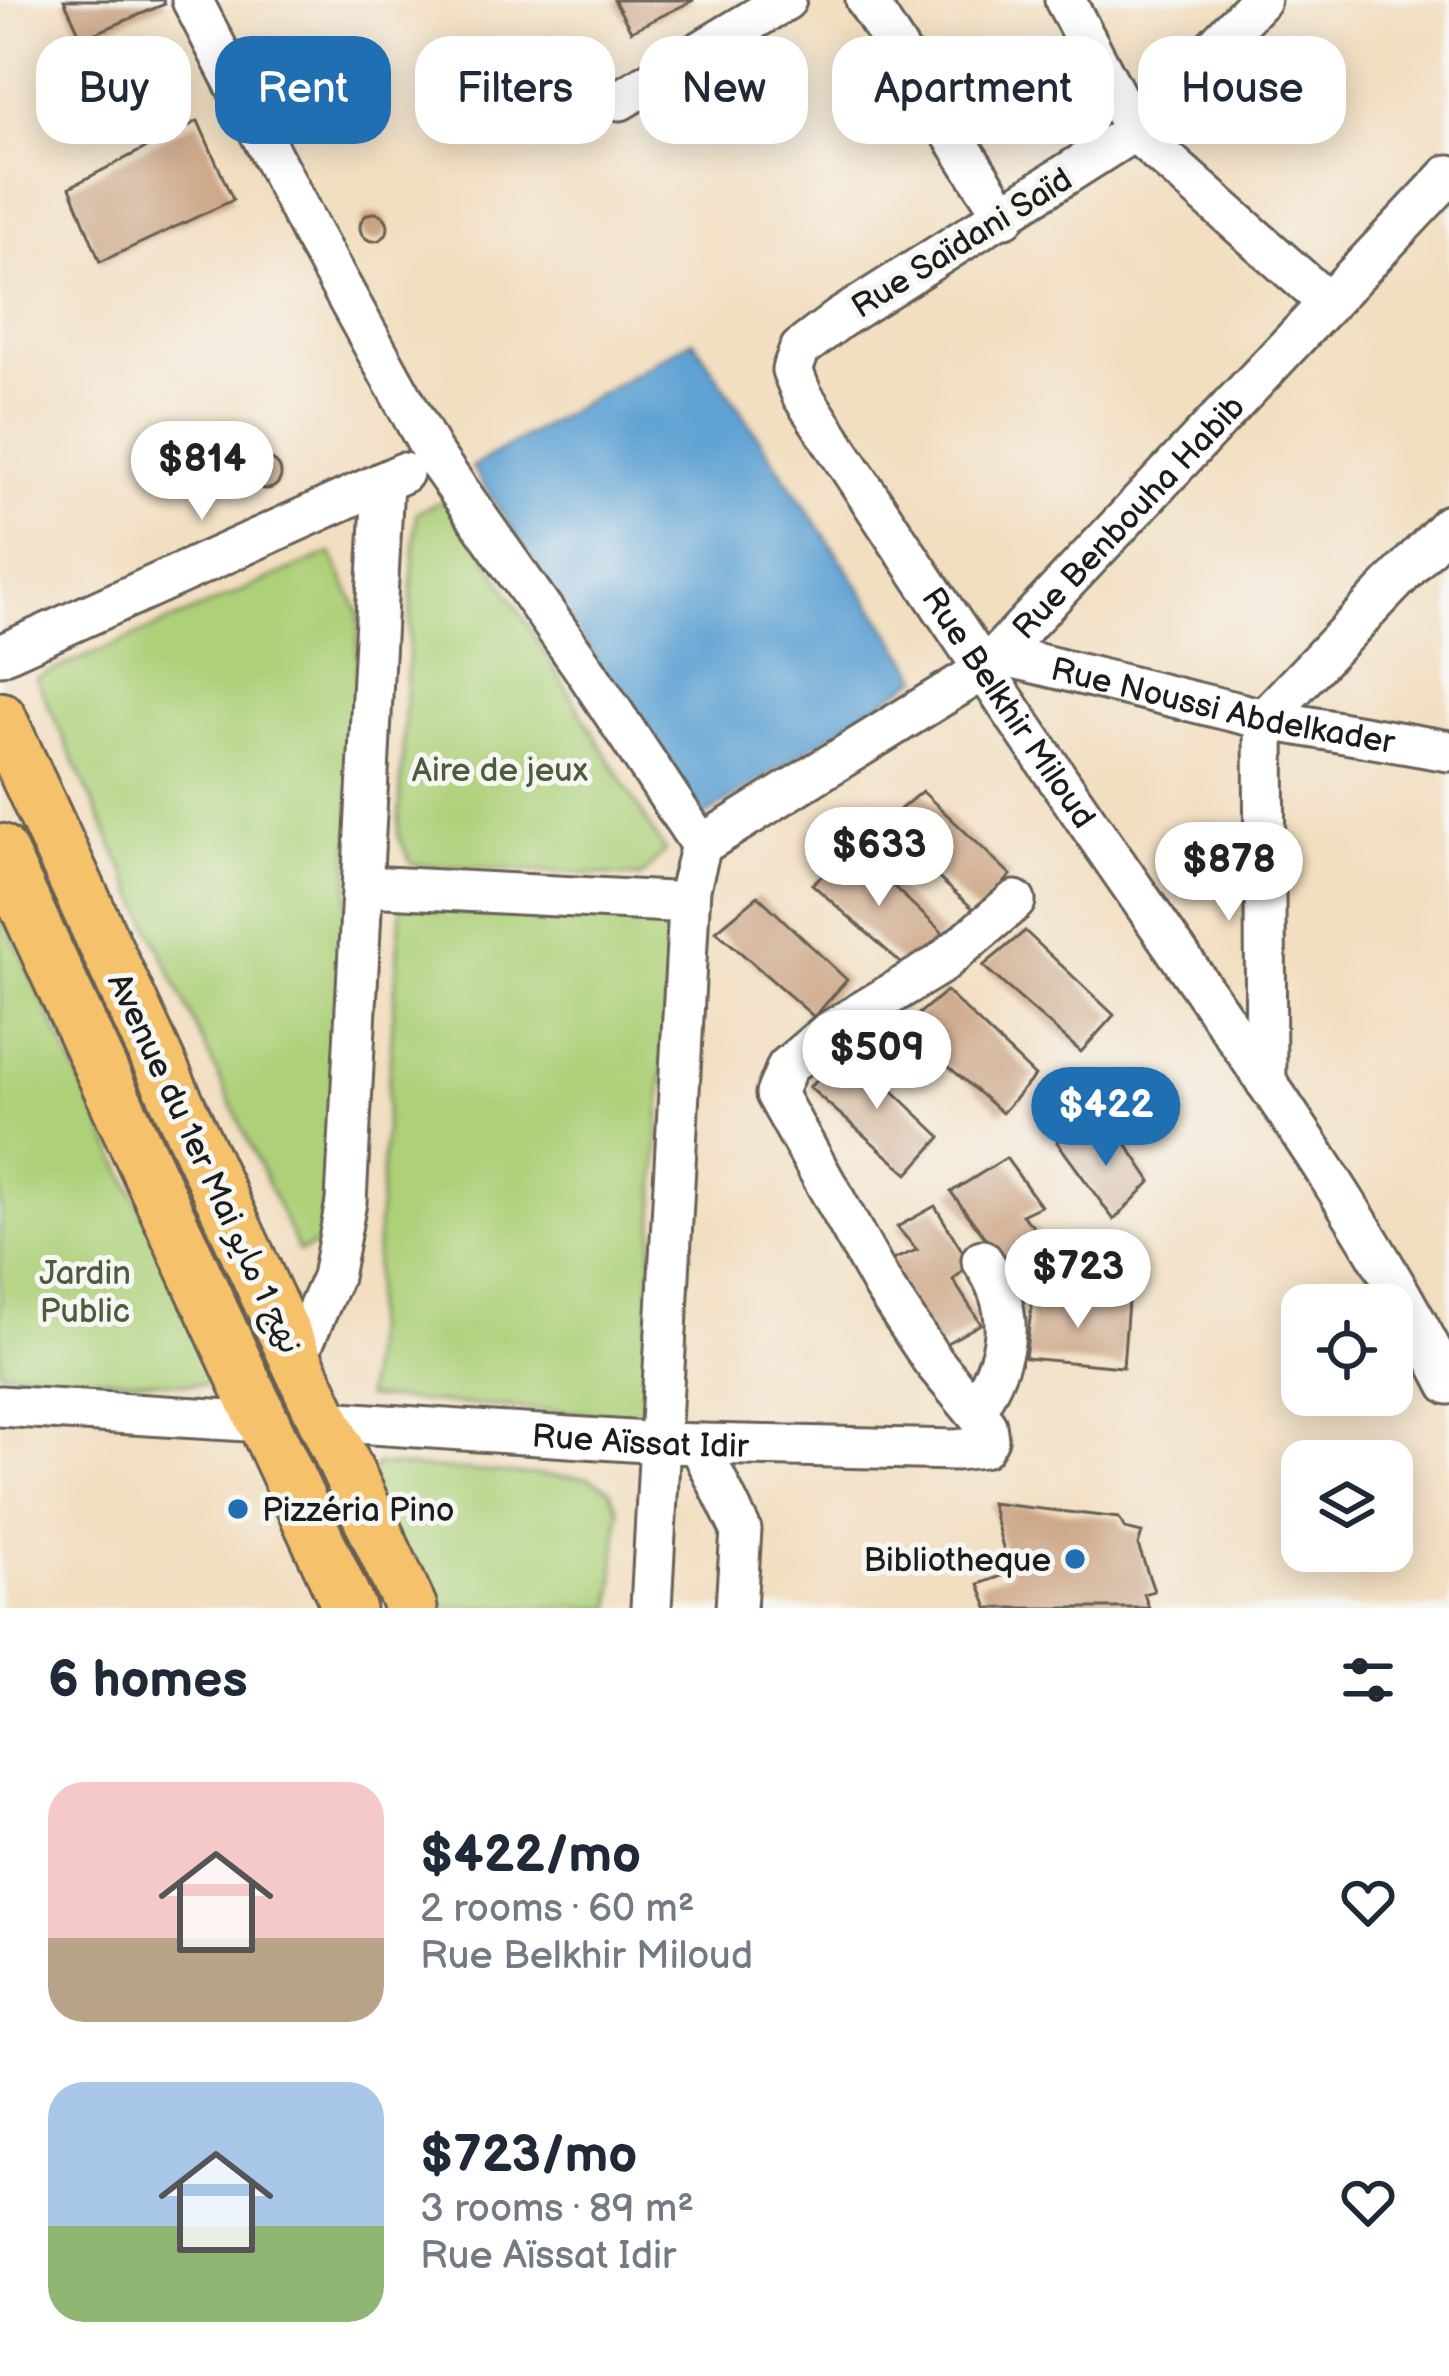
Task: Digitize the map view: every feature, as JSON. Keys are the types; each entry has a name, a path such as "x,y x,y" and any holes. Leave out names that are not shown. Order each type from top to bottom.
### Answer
{"main road":[{"name":"Avenue du 1er Mai نهج 1 مايو","path":"0,718 411,1608"},
{"name":"Avenue du 1er Mai نهج 1 مايو","path":"0,850 263,1422 333,1593"},
{"path":"263,1422 326,1420"}],"street":[{"path":"192,0 311,232 435,457 701,845 689,903 680,1443 651,1608"},
{"path":"620,100 786,0"},
{"path":"866,0 1005,217"},
{"path":"1066,0 1134,131 1326,301"},
{"name":"Rue Saïdani Saïd","path":"802,395 792,370 800,349 839,319 1134,131 1259,0"},
{"name":"Rue Benbouha Habib","path":"701,845 990,662 1449,175"},
{"name":"Rue Belkhir Miloud","path":"802,395 990,662 1266,1082 1405,1298 1449,1384"},
{"path":"0,655 435,457"},
{"path":"296,1357 332,1277 346,1202 366,886 383,482"},
{"path":"1266,1082 1264,718 1449,525"},
{"name":"Rue Noussi Abdelkader","path":"990,662 1449,751"},
{"path":"366,886 689,903"},
{"path":"982,1260 999,1285 1005,1341 998,1374 975,1411 932,1360 883,1286 776,1094 787,1067 827,1033 939,965 1015,902"},
{"path":"0,1406 263,1422"},
{"name":"Rue Aïssat Idir","path":"326,1420 680,1443 956,1450 983,1447 988,1439 986,1425 975,1411"},
{"path":"680,1443 742,1531 736,1608"}],"green space":[{"name":"Aire de jeux","path":"450,497 665,851 641,877 412,864 398,836 416,513"},
{"path":"331,553 359,612 349,882 322,1241 299,1252 36,678"},
{"path":"401,905 671,921 643,1418 366,1397"},
{"name":"Jardin Public","path":"0,911 225,1386 0,1371"},
{"path":"376,1465 589,1478 609,1489 619,1510 612,1608 420,1608 366,1487"}],"water":[{"path":"693,340 920,677 699,820 472,467"}],"building":[{"path":"64,0 163,0 165,4 89,36 81,36"},
{"path":"614,0 694,0 631,31"},
{"path":"198,121 233,200 100,262 70,187 153,144 191,144 191,125"},
{"path":"374,213 384,217 388,227 384,237 374,241 364,237 360,227 364,217"},
{"path":"266,459 281,474 266,489 251,474"},
{"path":"922,791 1011,875 978,913 880,826"},
{"path":"854,849 943,933 910,971 812,884"},
{"path":"758,896 847,980 814,1017 716,931"},
{"path":"1025,931 1114,1015 1081,1052 983,966"},
{"path":"946,991 1035,1076 1002,1113 903,1027"},
{"path":"852,1052 941,1137 908,1174 809,1087"},
{"path":"1082,1123 1107,1149 1123,1139 1151,1181 1114,1220 1057,1142"},
{"path":"1006,1158 1041,1206 1022,1215 1070,1264 1020,1285 951,1192"},
{"path":"935,1206 970,1264 953,1280 981,1324 936,1349 887,1262 917,1250 897,1227"},
{"path":"1033,1296 1128,1301 1123,1367 1025,1358"},
{"name":"Bibliotheque","path":"991,1503 1119,1518 1125,1529 1142,1533 1138,1545 1154,1591 1144,1594 1149,1608 988,1608 979,1584 1010,1573"}],"place":[{"name":"Pizzéria Pino","path":"238,1509"},
{"name":"Bibliotheque","path":"1075,1559"}]}
